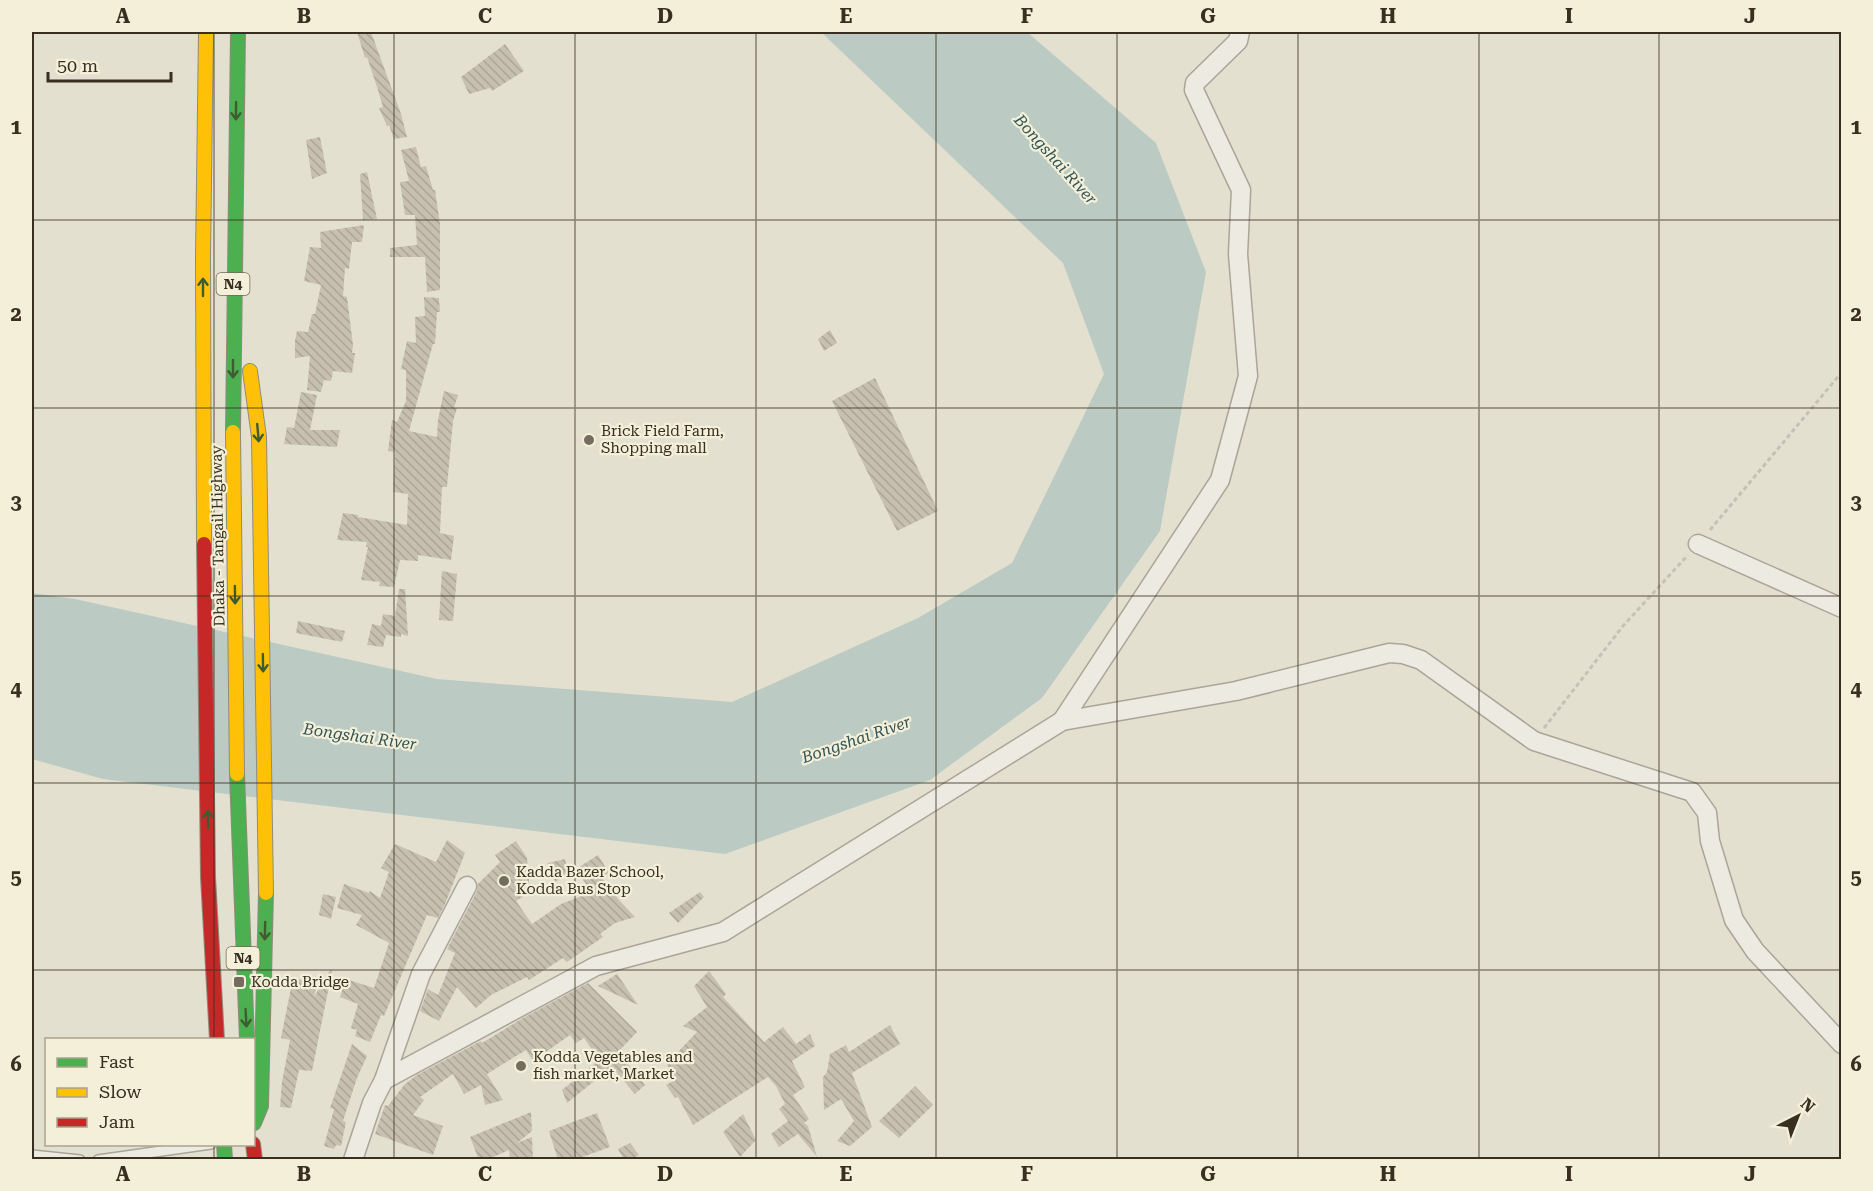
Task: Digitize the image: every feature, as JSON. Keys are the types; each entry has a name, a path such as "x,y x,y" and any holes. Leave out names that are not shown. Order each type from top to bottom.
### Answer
{"highway":[{"name":"Dhaka - Tangail Highway","path":"206,32 203,258 204,535 208,877 217,1038"},
{"name":"Dhaka - Tangail Highway","path":"238,32 232,293 234,537 238,876 247,1038"},
{"path":"232,293 253,382 259,437 262,542 266,872 261,1106 255,1121"}],"street":[{"path":"1062,721 1220,480 1248,376 1238,254 1241,190 1194,90 1195,83 1238,41 1240,32"},
{"path":"1698,544 1842,608"},
{"path":"384,1080 596,966 723,932 1062,721 1236,691 1389,653 1403,654 1420,660 1534,741 1692,792 1707,813 1710,841 1734,920 1755,951 1842,1044"},
{"path":"353,1160 421,974 467,886"}],"lane":[{"path":"98,1160 197,1146"},
{"path":"32,1155 80,1160"}],"path":[{"path":"1534,741 1623,626 1698,544 1842,372"}],"water":[{"name":"Bongshai River","path":"821,32 1027,32 1156,143 1206,272 1160,531 1042,698 930,780 725,854 103,779 32,759 32,593 75,599 437,679 732,702 918,618 1012,563 1104,374 1063,263"}],"building":[{"path":"357,32 371,32 407,137 394,139 389,125 387,126 379,108 383,107 378,90"},
{"path":"505,44 524,71 492,91 490,88 469,94 461,77"},
{"path":"320,137 327,173 312,179 306,140"},
{"path":"416,147 421,167 426,166 433,190 435,190 440,224 440,290 427,292 425,257 390,257 390,248 417,245 415,215 405,215 400,182 409,181 401,150"},
{"path":"367,172 377,219 363,220 360,174"},
{"path":"364,225 362,242 352,242 349,269 345,268 343,296 347,297 352,353 355,353 352,373 333,371 331,381 324,380 321,392 307,390 310,356 295,358 295,341 297,331 308,332 312,314 315,314 321,285 304,281 310,247 321,248 320,232"},
{"path":"424,297 439,298 440,312 437,312 435,344 433,344 409,431 437,437 444,391 458,395 454,408 457,408 453,421 447,487 442,487 440,533 454,536 451,560 418,555 418,561 400,560 394,587 379,586 380,582 361,580 367,542 337,540 343,513 407,525 408,494 393,492 395,452 388,451 392,420 397,422 406,401 406,370 401,369 407,341 416,343 415,317 425,316"},
{"path":"830,330 837,343 824,351 818,339"},
{"path":"875,378 938,511 897,531 832,401"},
{"path":"301,392 317,395 310,430 340,430 337,447 284,444 287,427 294,428"},
{"path":"442,571 457,574 453,621 439,620"},
{"path":"399,589 405,589 408,636 386,635 383,647 367,645 372,624 381,626 383,614 395,616"},
{"path":"298,621 345,631 342,642 296,633"},
{"path":"447,840 465,853 445,904 438,918 427,915 384,1016 381,1015 370,1042 355,1036 357,1030 351,1028 358,1004 340,997 346,979 374,988 389,943 356,925 362,915 337,908 344,884 369,893 370,891 380,898 389,872 381,868 395,844 436,862"},
{"path":"516,841 527,858 530,892 516,901 532,924 561,904 590,890 576,869 598,855 609,873 602,877 635,917 615,923 600,934 603,937 567,962 563,958 529,980 527,977 491,995 476,1008 457,987 439,1021 420,1011 428,989 438,995 455,953 447,949 477,891 478,884 500,862 495,855"},
{"path":"565,859 568,873 555,882 548,863"},
{"path":"700,892 704,897 678,923 669,913"},
{"path":"323,894 336,897 331,919 319,915"},
{"path":"330,970 332,971 312,1071 299,1070 291,1108 280,1107 290,1040 281,1038 293,978 317,983 314,997"},
{"path":"709,971 726,994 723,997 764,1042 783,1027 796,1044 810,1034 815,1046 792,1061 805,1087 793,1095 809,1119 804,1123 808,1126 817,1157 798,1134 779,1147 771,1134 788,1121 779,1109 785,1104 776,1086 768,1077 693,1125 678,1097 675,1098 666,1085 675,1080 667,1065 678,1059 675,1055 697,1032 683,1026 707,1007 694,986"},
{"path":"617,974 638,1005 598,986"},
{"path":"588,983 637,1032 618,1052 645,1085 635,1094 612,1067 567,1103 562,1090 599,1060 584,1038 576,1043 570,1035 533,1061 526,1050 487,1074 503,1100 485,1105 481,1085 464,1094 453,1074 420,1097 424,1100 413,1115 443,1126 433,1155 375,1134 385,1105 388,1106 405,1084 417,1075 481,1041 482,1043"},
{"path":"890,1025 900,1044 852,1073 872,1127 850,1146 837,1141 854,1121 841,1099 824,1110 823,1077 827,1072 830,1054 846,1045 849,1052"},
{"path":"352,1044 367,1056 343,1121 346,1122 341,1146 336,1145 334,1149 324,1146 334,1109 330,1108"},
{"path":"915,1086 933,1105 899,1138 879,1121"},
{"path":"531,1112 532,1131 517,1143 532,1137 533,1160 510,1160 509,1150 486,1160 479,1160 470,1137"},
{"path":"597,1113 610,1147 574,1160 558,1160 549,1131"},
{"path":"743,1114 756,1140 740,1157 723,1132"},
{"path":"630,1143 639,1155 630,1160 624,1160 618,1149"}],"traffic: fast":[{"path":"233,432 238,32"},
{"path":"237,774 247,1038"},
{"path":"255,1121 261,1106 266,893"},
{"path":"224,1146 225,1160"}],"traffic: slow":[{"path":"204,544 203,258 206,32"},
{"path":"250,371 259,437 266,893"},
{"path":"233,432 237,774"}],"traffic: jam":[{"path":"204,544 208,877 217,1038"},
{"path":"253,1146 255,1160"}],"place":[{"name":"Brick Field Farm, Shopping mall","path":"589,440"},
{"name":"Kadda Bazer School, Kodda Bus Stop","path":"504,881"},
{"name":"Kodda Bridge","path":"239,982"},
{"name":"Kodda Vegetables and fish market, Market","path":"521,1066"}]}
